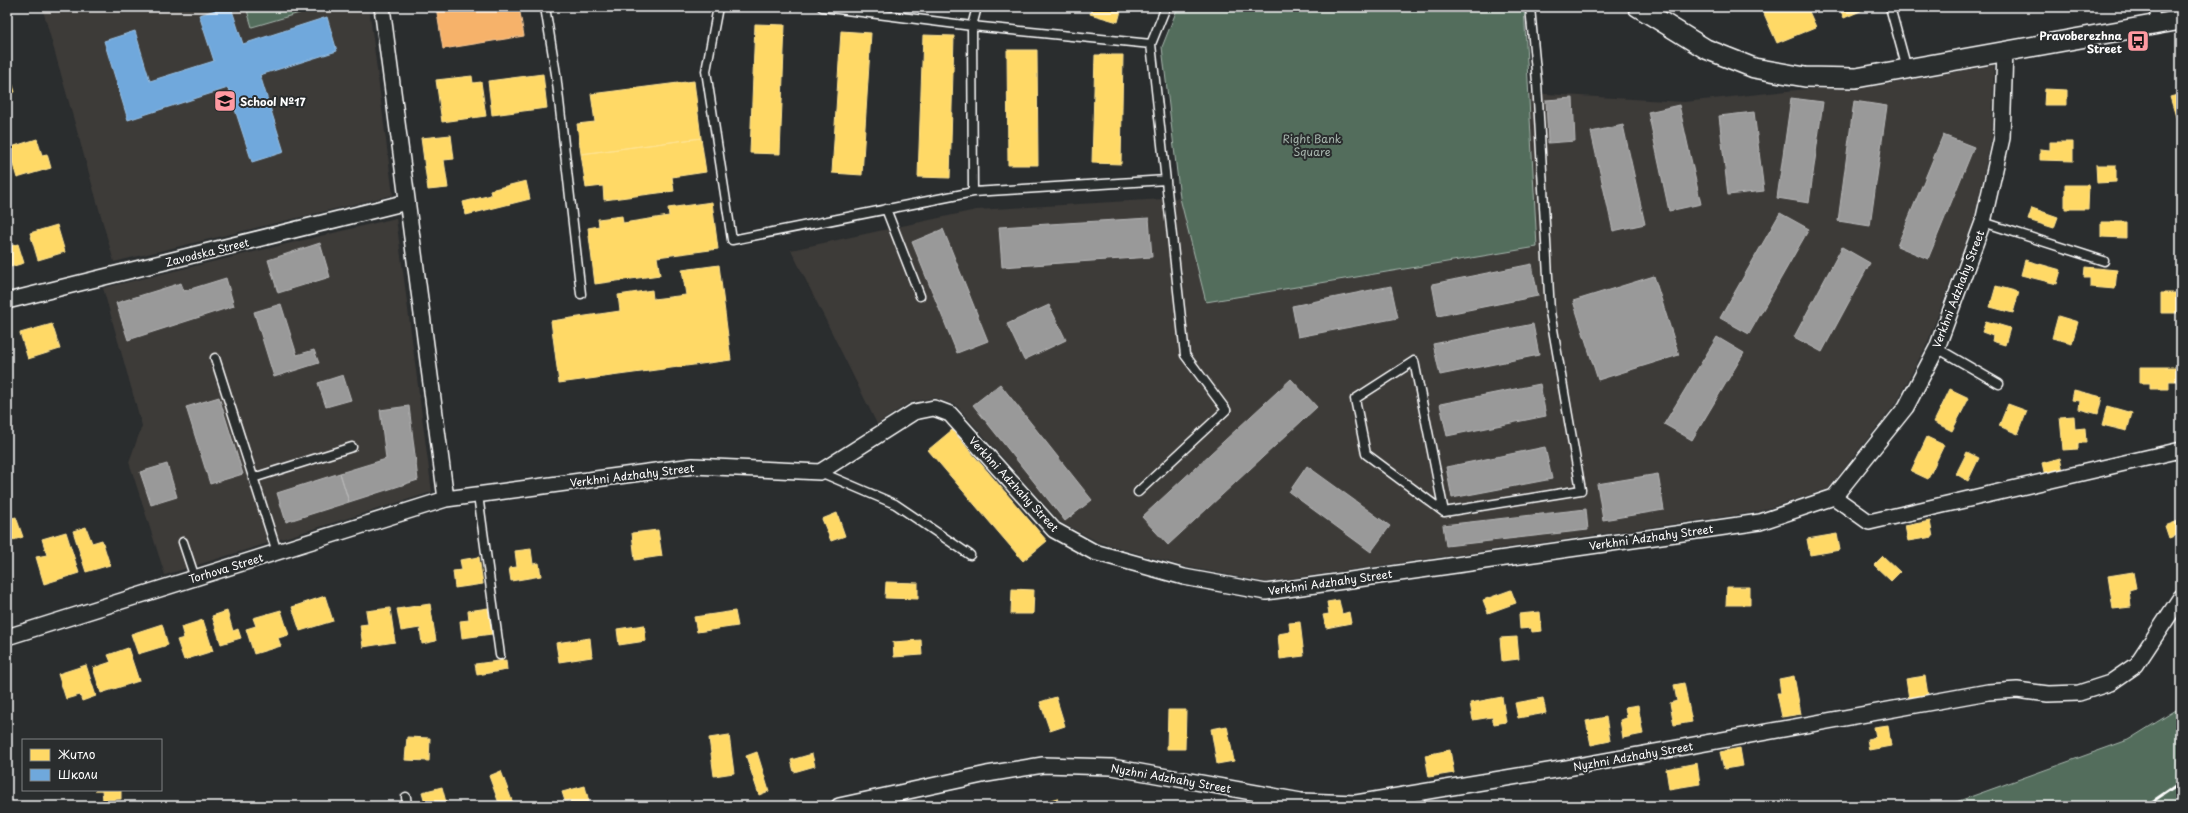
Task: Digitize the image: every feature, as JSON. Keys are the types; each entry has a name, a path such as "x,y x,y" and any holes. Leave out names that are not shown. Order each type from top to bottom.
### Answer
{"street":[{"path":"382,7 446,499"},
{"path":"1638,7 1706,49 1754,68 1805,78 1856,78 2005,51 2155,16 2181,20"},
{"name":"Verkhni Adzhahy Street","path":"446,499 693,466 820,472 914,412 934,408 950,414 1054,530 1073,541 1094,552 1184,577 1266,592 1760,522 1834,497 1906,407 1937,348 1983,222 2002,138 2005,51"},
{"name":"Zavodska Street","path":"7,301 407,202"},
{"path":"1834,497 1869,522 2181,450"},
{"name":"Torhova Street","path":"7,637 446,499"},
{"name":"Nyzhni Adzhahy Street","path":"840,806 986,774 1043,765 1112,767 1301,801 1356,803 1567,768 1988,692 2017,690 2048,694 2079,693 2110,683 2136,665 2181,597"}],"lane":[{"path":"545,7 556,74 581,294"},
{"path":"718,7 706,71 732,240 973,192 1166,180"},
{"path":"822,7 972,26 1151,44"},
{"path":"973,192 972,26 977,7"},
{"path":"1138,492 1226,410 1185,354 1151,44 1166,7"},
{"path":"1444,512 1414,361 1355,399 1366,454 1444,512 1581,490 1550,312 1538,93 1530,7"},
{"path":"1890,7 1906,69"},
{"path":"886,209 920,296"},
{"path":"1983,222 2104,261"},
{"path":"1937,348 1999,384"},
{"path":"215,358 277,552"},
{"path":"253,478 352,447"},
{"path":"820,472 895,504 970,555"},
{"path":"478,495 500,655"},
{"path":"183,542 195,578"},
{"path":"406,797 407,806"}],"shaded area":[{"name":"School №17","path":"42,7 369,7 393,195 114,262"},
{"path":"1994,65 1992,137 1974,220 1927,344 1897,402 1828,489 1757,512 1266,582 1186,567 1098,542 1060,522 956,405 934,398 911,402 877,424 791,250 976,210 1180,198 1206,301 1537,247 1529,93 1684,102 1806,89 1858,89"},
{"path":"396,218 432,492 165,575 129,462 142,426 103,288"}],"green space":[{"path":"246,7 320,7 252,27"},
{"name":"Right Bank Square","path":"1178,7 1524,7 1537,247 1206,302 1180,198 1162,47"},
{"path":"2181,707 2181,806 1945,806 2128,740"}],"building: Житло":[{"path":"1092,7 1122,7 1118,22 1090,14"},
{"path":"1761,7 1807,7 1816,27 1777,43"},
{"path":"1839,7 1870,7 1844,18"},
{"path":"755,24 785,25 780,154 750,153"},
{"path":"841,31 871,33 862,175 832,173"},
{"path":"923,35 954,36 950,178 918,177"},
{"path":"1007,50 1037,50 1038,165 1008,165"},
{"path":"1095,55 1123,55 1121,164 1092,163"},
{"path":"7,66 15,92 7,94"},
{"path":"543,74 547,108 492,115 488,81"},
{"path":"472,76 473,83 481,82 486,116 442,122 436,80"},
{"path":"694,81 701,138 581,154 577,124 595,122 591,94"},
{"path":"2045,89 2067,90 2067,105 2044,105"},
{"path":"2181,94 2181,119 2177,120 2170,97"},
{"path":"451,135 454,159 444,160 448,188 428,190 421,138"},
{"path":"701,138 706,172 672,177 674,191 604,200 603,186 586,188 581,154"},
{"path":"37,139 42,155 47,154 51,168 17,178 8,148"},
{"path":"2050,142 2073,142 2073,161 2040,160 2040,149 2050,150"},
{"path":"2096,165 2116,165 2116,182 2097,183"},
{"path":"526,181 530,199 466,215 463,202 491,195 490,190"},
{"path":"2065,185 2089,185 2088,209 2065,209"},
{"path":"712,202 718,249 657,257 660,275 595,284 588,228 599,226 598,219 622,216 623,223 669,216 668,208"},
{"path":"2032,208 2058,217 2054,228 2028,220"},
{"path":"2101,222 2126,222 2126,238 2101,237"},
{"path":"57,225 65,252 38,260 30,233"},
{"path":"18,244 24,263 7,268 7,247"},
{"path":"2025,260 2061,270 2057,284 2021,275"},
{"path":"719,265 731,360 559,383 551,321 620,311 618,295 652,290 653,299 686,295 682,270"},
{"path":"2085,267 2117,270 2115,289 2090,287 2090,278 2084,278"},
{"path":"1996,286 2019,292 2013,313 1990,307"},
{"path":"2161,293 2181,293 2181,313 2161,313"},
{"path":"2058,316 2078,322 2072,343 2052,338"},
{"path":"1986,321 2010,328 2005,345 1992,341 1993,336 1982,332"},
{"path":"52,324 60,349 28,359 20,333"},
{"path":"2140,367 2178,367 2178,381 2169,381 2169,389 2150,389 2150,383 2140,383"},
{"path":"1950,389 1969,398 1952,431 1934,422"},
{"path":"2074,390 2102,397 2098,414 2079,409 2080,401 2072,400"},
{"path":"2008,404 2027,411 2018,434 1999,426"},
{"path":"2107,406 2132,413 2127,431 2102,425"},
{"path":"2074,416 2075,429 2085,428 2086,443 2078,443 2078,449 2063,450 2060,417"},
{"path":"952,430 1047,541 1023,561 928,450"},
{"path":"1927,437 1944,445 1928,479 1911,471"},
{"path":"1967,452 1979,458 1968,481 1956,474"},
{"path":"2060,458 2063,471 2045,476 2042,463"},
{"path":"837,513 845,536 831,541 822,519"},
{"path":"16,517 23,537 7,542 7,519"},
{"path":"2181,520 2181,545 2177,535 2169,538 2165,526"},
{"path":"1930,521 1933,537 1908,541 1905,526"},
{"path":"86,527 92,543 102,540 110,565 86,572 73,531"},
{"path":"658,530 662,556 635,560 632,533"},
{"path":"66,532 79,573 44,584 36,557 47,555 42,539"},
{"path":"1837,534 1840,550 1810,555 1807,539"},
{"path":"531,549 533,564 539,563 541,576 511,581 509,568 517,567 515,551"},
{"path":"1883,556 1900,572 1891,581 1874,565"},
{"path":"479,557 483,584 455,588 453,571 462,570 460,560"},
{"path":"2133,572 2136,588 2129,590 2131,607 2113,609 2108,576"},
{"path":"886,582 918,583 918,599 885,598"},
{"path":"1727,587 1750,587 1750,605 1726,605"},
{"path":"1012,589 1034,590 1033,614 1011,614"},
{"path":"1511,590 1516,603 1488,613 1483,600"},
{"path":"325,596 333,621 300,631 292,607"},
{"path":"1339,600 1342,614 1349,612 1351,623 1326,628 1323,615 1329,614 1327,602"},
{"path":"430,604 436,641 422,644 420,628 401,631 397,609"},
{"path":"390,608 395,642 363,647 360,625 368,624 366,611"},
{"path":"488,608 492,634 462,638 460,621 469,620 468,611"},
{"path":"281,610 289,635 278,638 281,646 254,654 246,629 256,626 253,618"},
{"path":"227,611 233,631 238,629 241,638 221,644 212,616"},
{"path":"735,611 738,626 697,632 694,617"},
{"path":"1540,612 1542,631 1532,632 1531,628 1520,629 1519,614"},
{"path":"203,620 213,651 184,660 177,640 184,638 181,627"},
{"path":"1300,622 1304,656 1280,659 1278,634 1290,632 1289,623"},
{"path":"162,624 168,645 138,654 131,634"},
{"path":"644,625 646,641 619,645 617,629"},
{"path":"1517,637 1519,659 1502,661 1500,638"},
{"path":"590,638 592,657 559,662 556,643"},
{"path":"921,640 922,655 894,657 893,642"},
{"path":"128,648 139,681 101,693 93,668 111,662 108,655"},
{"path":"506,660 507,670 477,675 475,664"},
{"path":"86,665 96,696 82,701 80,695 66,699 58,674"},
{"path":"1794,676 1801,714 1782,717 1777,693 1781,693 1779,679"},
{"path":"1925,676 1928,695 1909,699 1906,679"},
{"path":"1684,683 1692,722 1674,725 1670,703 1677,701 1674,685"},
{"path":"1056,697 1065,726 1050,731 1040,702"},
{"path":"1502,697 1506,722 1494,724 1492,717 1473,720 1470,703"},
{"path":"1543,698 1546,713 1518,718 1515,703"},
{"path":"1638,705 1643,734 1623,738 1620,720 1627,718 1625,707"},
{"path":"1168,710 1186,710 1185,749 1167,749"},
{"path":"1606,717 1610,741 1591,745 1586,721"},
{"path":"1888,725 1891,746 1869,750 1867,739 1876,737 1874,727"},
{"path":"1227,726 1234,761 1217,764 1211,729"},
{"path":"729,735 734,773 714,776 709,738"},
{"path":"407,737 430,738 429,761 405,760"},
{"path":"1740,748 1743,766 1724,769 1720,752"},
{"path":"1450,750 1454,773 1429,777 1425,755"},
{"path":"757,752 769,791 759,795 746,756"},
{"path":"812,754 815,766 794,772 791,760"},
{"path":"1697,763 1700,784 1669,789 1666,769"},
{"path":"501,771 514,806 500,806 489,776"},
{"path":"585,786 590,806 572,806 570,800 565,801 562,792"},
{"path":"442,787 447,806 426,806 422,792"},
{"path":"102,791 121,791 121,799 103,800"},
{"path":"1057,798 1059,806 1041,806 1041,803"}],"building: Школи":[{"path":"226,7 231,7 243,44 327,17 337,51 260,75 284,152 252,162 228,88 128,120 104,41 135,31 150,81 214,61 199,15"}],"building: Медицина":[{"path":"436,7 461,7 461,10 479,7 519,7 524,36 443,49"}],"building: Промзона":[{"path":"1573,98 1575,141 1548,143 1546,100"},
{"path":"1791,98 1823,102 1809,203 1777,198"},
{"path":"1854,101 1887,106 1870,226 1838,221"},
{"path":"1679,105 1701,204 1669,211 1648,112"},
{"path":"1754,112 1764,191 1728,195 1719,116"},
{"path":"1623,125 1645,224 1613,231 1591,132"},
{"path":"1943,135 1974,147 1928,259 1897,246"},
{"path":"1780,213 1809,229 1749,334 1720,318"},
{"path":"1149,218 1152,257 1002,267 999,227"},
{"path":"943,229 988,341 957,353 912,242"},
{"path":"320,243 330,277 278,293 268,260"},
{"path":"1842,247 1870,263 1822,352 1794,337"},
{"path":"1532,264 1538,296 1438,316 1432,284"},
{"path":"1654,276 1679,355 1598,380 1573,301"},
{"path":"226,278 234,306 128,340 116,303 181,283 184,291"},
{"path":"1391,286 1398,318 1298,337 1292,306"},
{"path":"281,304 297,355 314,350 319,363 274,377 254,312"},
{"path":"1049,305 1066,340 1024,360 1007,324"},
{"path":"1533,324 1539,355 1440,375 1433,344"},
{"path":"1717,337 1744,353 1692,440 1664,424"},
{"path":"343,375 351,400 326,407 318,383"},
{"path":"1291,379 1317,407 1168,545 1142,517"},
{"path":"1000,384 1092,500 1065,521 973,405"},
{"path":"1540,384 1546,416 1447,436 1440,404"},
{"path":"219,397 243,474 210,484 186,407"},
{"path":"409,406 418,480 349,502 340,473 386,459 380,410"},
{"path":"1545,447 1552,479 1452,498 1446,467"},
{"path":"167,464 177,497 151,505 140,472"},
{"path":"1307,466 1390,526 1371,552 1289,492"},
{"path":"340,473 349,502 286,522 277,493"},
{"path":"1658,474 1664,510 1603,520 1597,484"},
{"path":"1586,509 1588,530 1446,546 1443,525"}],"railway":[{"path":"2146,806 2181,782"},
{"path":"2172,806 2181,800"}],"place":[{"name":"Pravoberezhna Street","path":"2138,41"},
{"name":"School №17","path":"225,101"}]}
